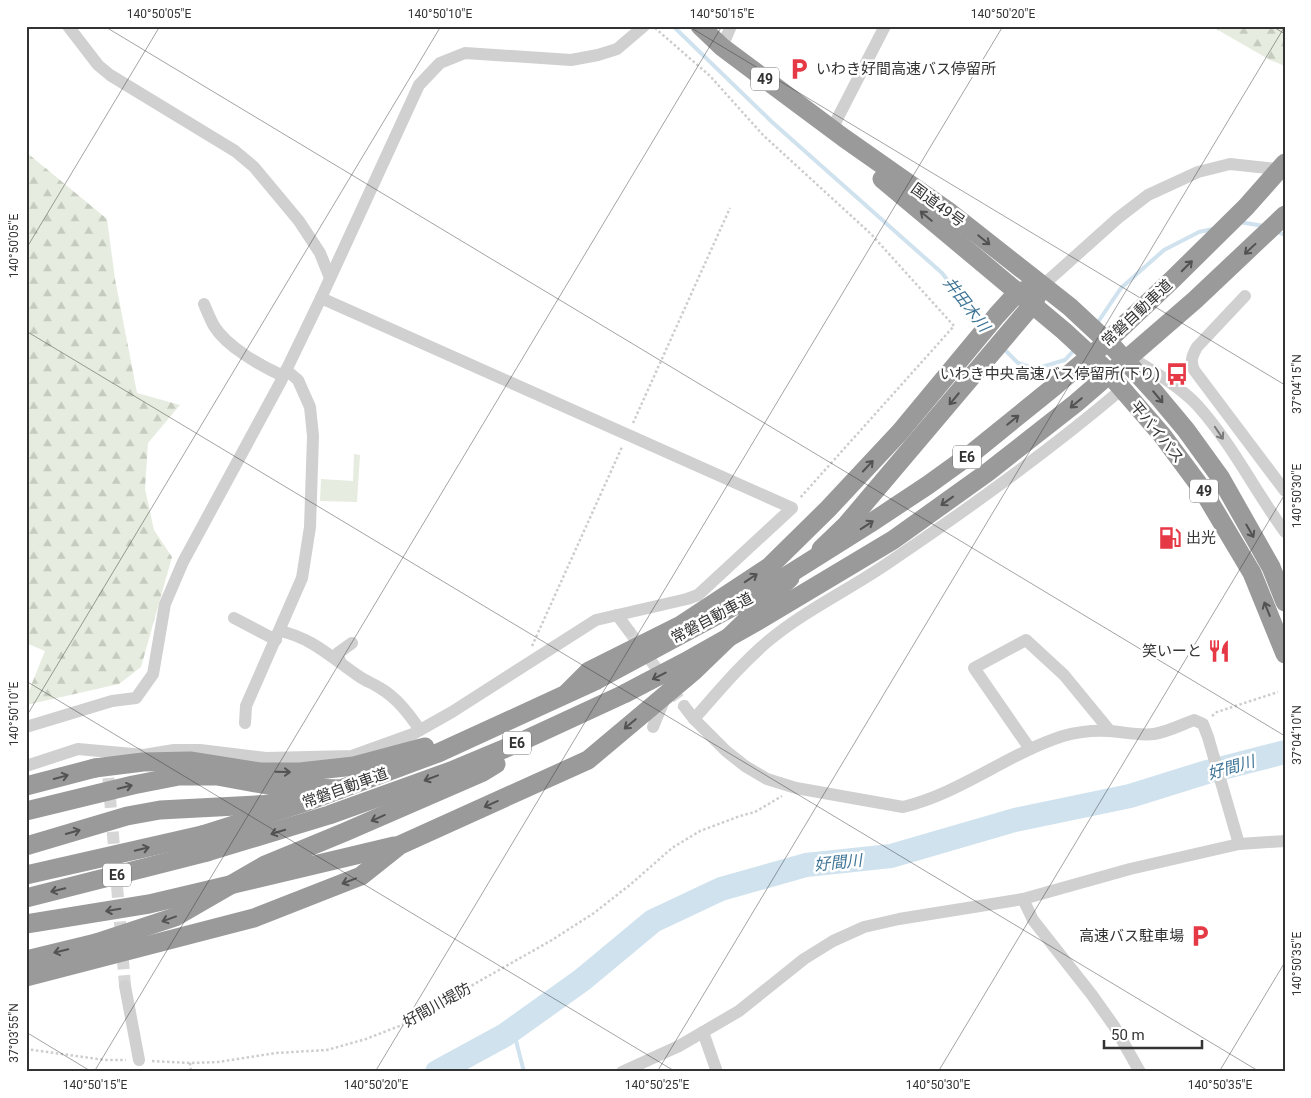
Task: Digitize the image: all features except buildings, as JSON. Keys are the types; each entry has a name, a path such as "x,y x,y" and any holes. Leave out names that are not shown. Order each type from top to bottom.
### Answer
{"highway":[{"name":"国道49号","path":"700,26 722,47 948,211 1042,286"},
{"name":"国道49号","path":"832,128 885,181 1018,292"},
{"name":"常磐自動車道","path":"26,898 205,844 257,818 369,780 438,753 597,680 764,590 869,524 971,454 1102,347 1246,207 1285,163"},
{"name":"常磐自動車道","path":"26,875 205,844 329,816 451,771 518,743 624,694 756,622 893,540 988,472 1076,403 1195,300 1285,215"},
{"path":"26,846 127,816 160,810 329,801 454,755 548,711 590,671 681,625 769,567 900,432 1018,292 1042,286"},
{"path":"26,924 149,904 400,845 588,760 694,671 847,524 1033,304 1042,286"},
{"name":"平バイパス","path":"1042,286 1070,307 1108,342 1186,430 1220,477 1271,567 1285,602"},
{"name":"平バイパス","path":"1018,292 1104,368 1162,435 1202,489 1252,573 1285,654"},
{"path":"26,960 96,943 175,917 265,865 483,772 624,694"},
{"path":"26,786 103,759 143,762 190,761 260,772 300,772 354,766 431,745 532,709"},
{"path":"26,811 179,776 216,776 278,787 358,790"},
{"path":"26,977 254,918 362,876 400,845"}],"street":[{"path":"68,26 98,66 235,151 254,167 299,221 320,253 330,278"},
{"path":"26,727 112,701 136,698 153,674 165,604 183,562 284,373 321,298 419,85 440,63 465,52 571,60 598,55 617,48 644,26"},
{"path":"722,47 731,26"},
{"path":"832,128 885,26"},
{"path":"1042,286 1118,218 1148,195 1198,172 1230,164 1285,170"},
{"path":"1245,296 1197,347 1192,355 1191,363 1194,370 1285,491"},
{"path":"26,766 78,749 103,759 174,750 200,750 266,758 352,756 420,730 452,712 596,620 698,595 792,508 321,298"},
{"path":"204,304 214,326 227,340 266,369 284,373 298,380 310,407 313,436 310,527 302,578 246,706 245,723"},
{"path":"1108,342 1155,372 1197,405 1283,524"},
{"path":"694,719 741,666 768,641 818,607 883,567 975,504 1024,468 1122,389"},
{"path":"617,615 629,631"},
{"path":"234,618 278,636 295,634 316,646 360,678 382,688 404,707 420,730"},
{"path":"1030,750 974,668 1026,640 1064,675 1110,731"},
{"path":"340,662 338,653 352,643"},
{"path":"654,727 667,694"},
{"path":"684,706 726,752 766,779 796,788 903,807 946,793 1030,750 1065,736 1095,730 1136,735 1156,734 1194,720 1203,724 1208,737 1239,844"},
{"path":"622,1072 679,1046 739,1011 833,940 864,928 899,919 1024,899 1130,870 1239,844 1285,841"},
{"path":"1024,899 1033,920 1114,1026 1140,1072"},
{"path":"125,986 139,1060"},
{"path":"703,1032 717,1072"}],"path":[{"path":"653,26 710,76 763,135 870,234 954,326 792,508"},
{"path":"1203,724 1216,712 1278,692"},
{"name":"好間川堤防","path":"26,1049 105,1060 190,1063 218,1062 276,1053 327,1050 366,1039 402,1025 552,940 594,913 672,848 700,831 755,812 796,788"},
{"path":"190,1063 191,1072"}],"green space":[{"path":"1211,26 1285,26 1285,66 1270,60"},
{"path":"26,152 107,219 115,279 137,393 180,405 148,443 145,489 154,530 172,557 141,667 119,684 26,705 26,698 45,651 26,643"},
{"path":"354,454 360,455 357,502 320,501 321,479 353,481"}],"waterway":[{"name":"井田木川","path":"673,26 772,122 942,273 982,324"},
{"name":"井田木川","path":"1239,222 1264,226"},
{"name":"井田木川","path":"1096,325 1121,288 1164,250 1199,232 1213,229"},
{"name":"井田木川","path":"1275,231 1285,235"},
{"name":"井田木川","path":"1003,348 1018,363 1035,369 1065,360 1075,349"},
{"name":"好間川","path":"437,1072 505,1035 582,980 653,921 721,889 806,865 891,856 1015,820 1130,796 1207,772 1285,752"},
{"path":"513,1029 524,1072"}],"tunnel":[{"path":"629,631 684,706"},
{"path":"107,760 125,986"}],"place":[{"name":"いわき好間高速バス停留所","path":"799,69"},
{"name":"いわき中央高速バス停留所(下り)","path":"1177,374"},
{"name":"出光","path":"1170,538"},
{"name":"笑いーと","path":"1219,651"},
{"name":"高速バス駐車場","path":"1200,936"}]}
